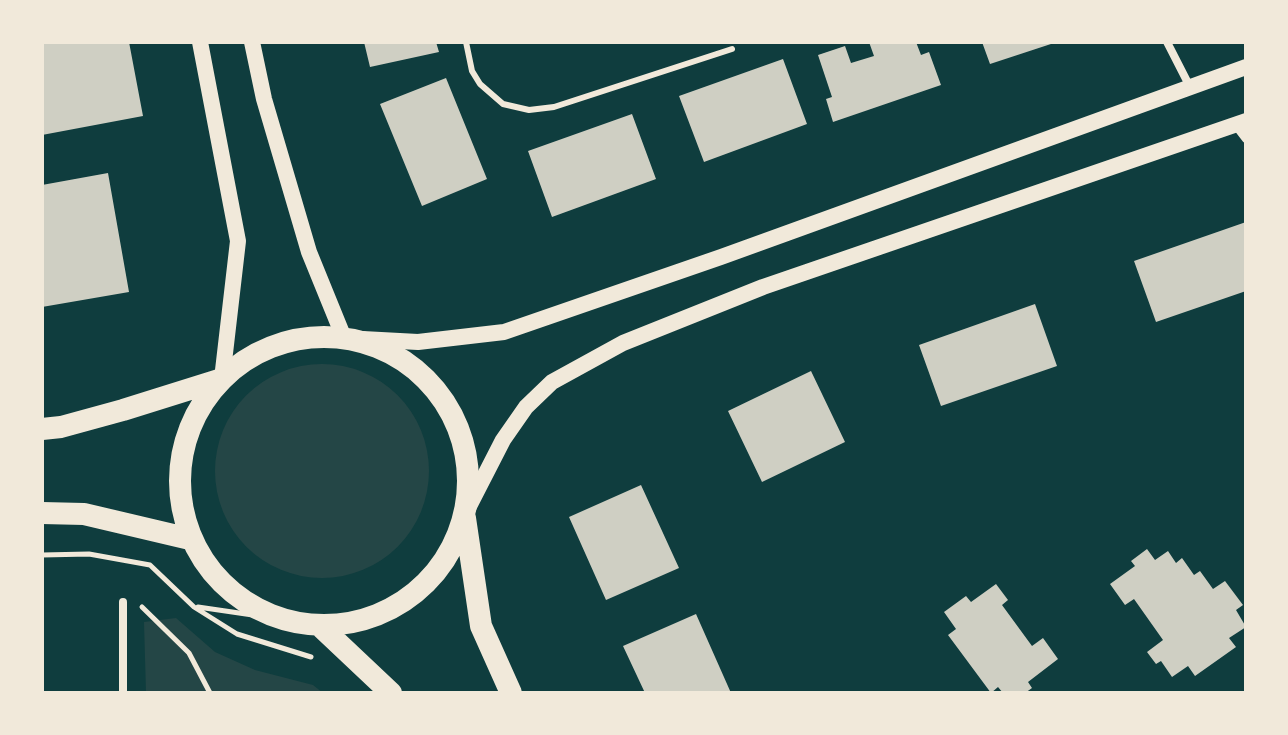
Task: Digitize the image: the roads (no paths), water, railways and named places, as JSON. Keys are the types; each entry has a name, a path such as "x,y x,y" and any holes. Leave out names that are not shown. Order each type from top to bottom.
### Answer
{"highway":[{"path":"464,516 450,552 426,583 395,607 359,621 320,626 280,619 242,601 212,574 190,539 179,497 181,454 196,413 222,379 248,358 278,344 311,337 344,338 390,353 429,381 456,421 468,467 464,516 481,626 511,693"},
{"path":"42,429 123,410 222,379"},
{"path":"42,513 84,514 190,539"},
{"path":"320,626 391,693"}],"main road":[{"path":"200,42 238,241 222,379"},
{"path":"252,42 264,99 309,252 344,338 418,342 504,332 1246,67"},
{"path":"464,516 503,440 526,407 552,382 623,343 763,287 1241,123"}],"street":[{"path":"1167,42 1190,87"},
{"path":"1241,123 1246,139"},
{"path":"123,602 123,693"}],"lane":[{"path":"466,42 472,71 480,84 503,104 529,110 554,107 732,49"}]}
